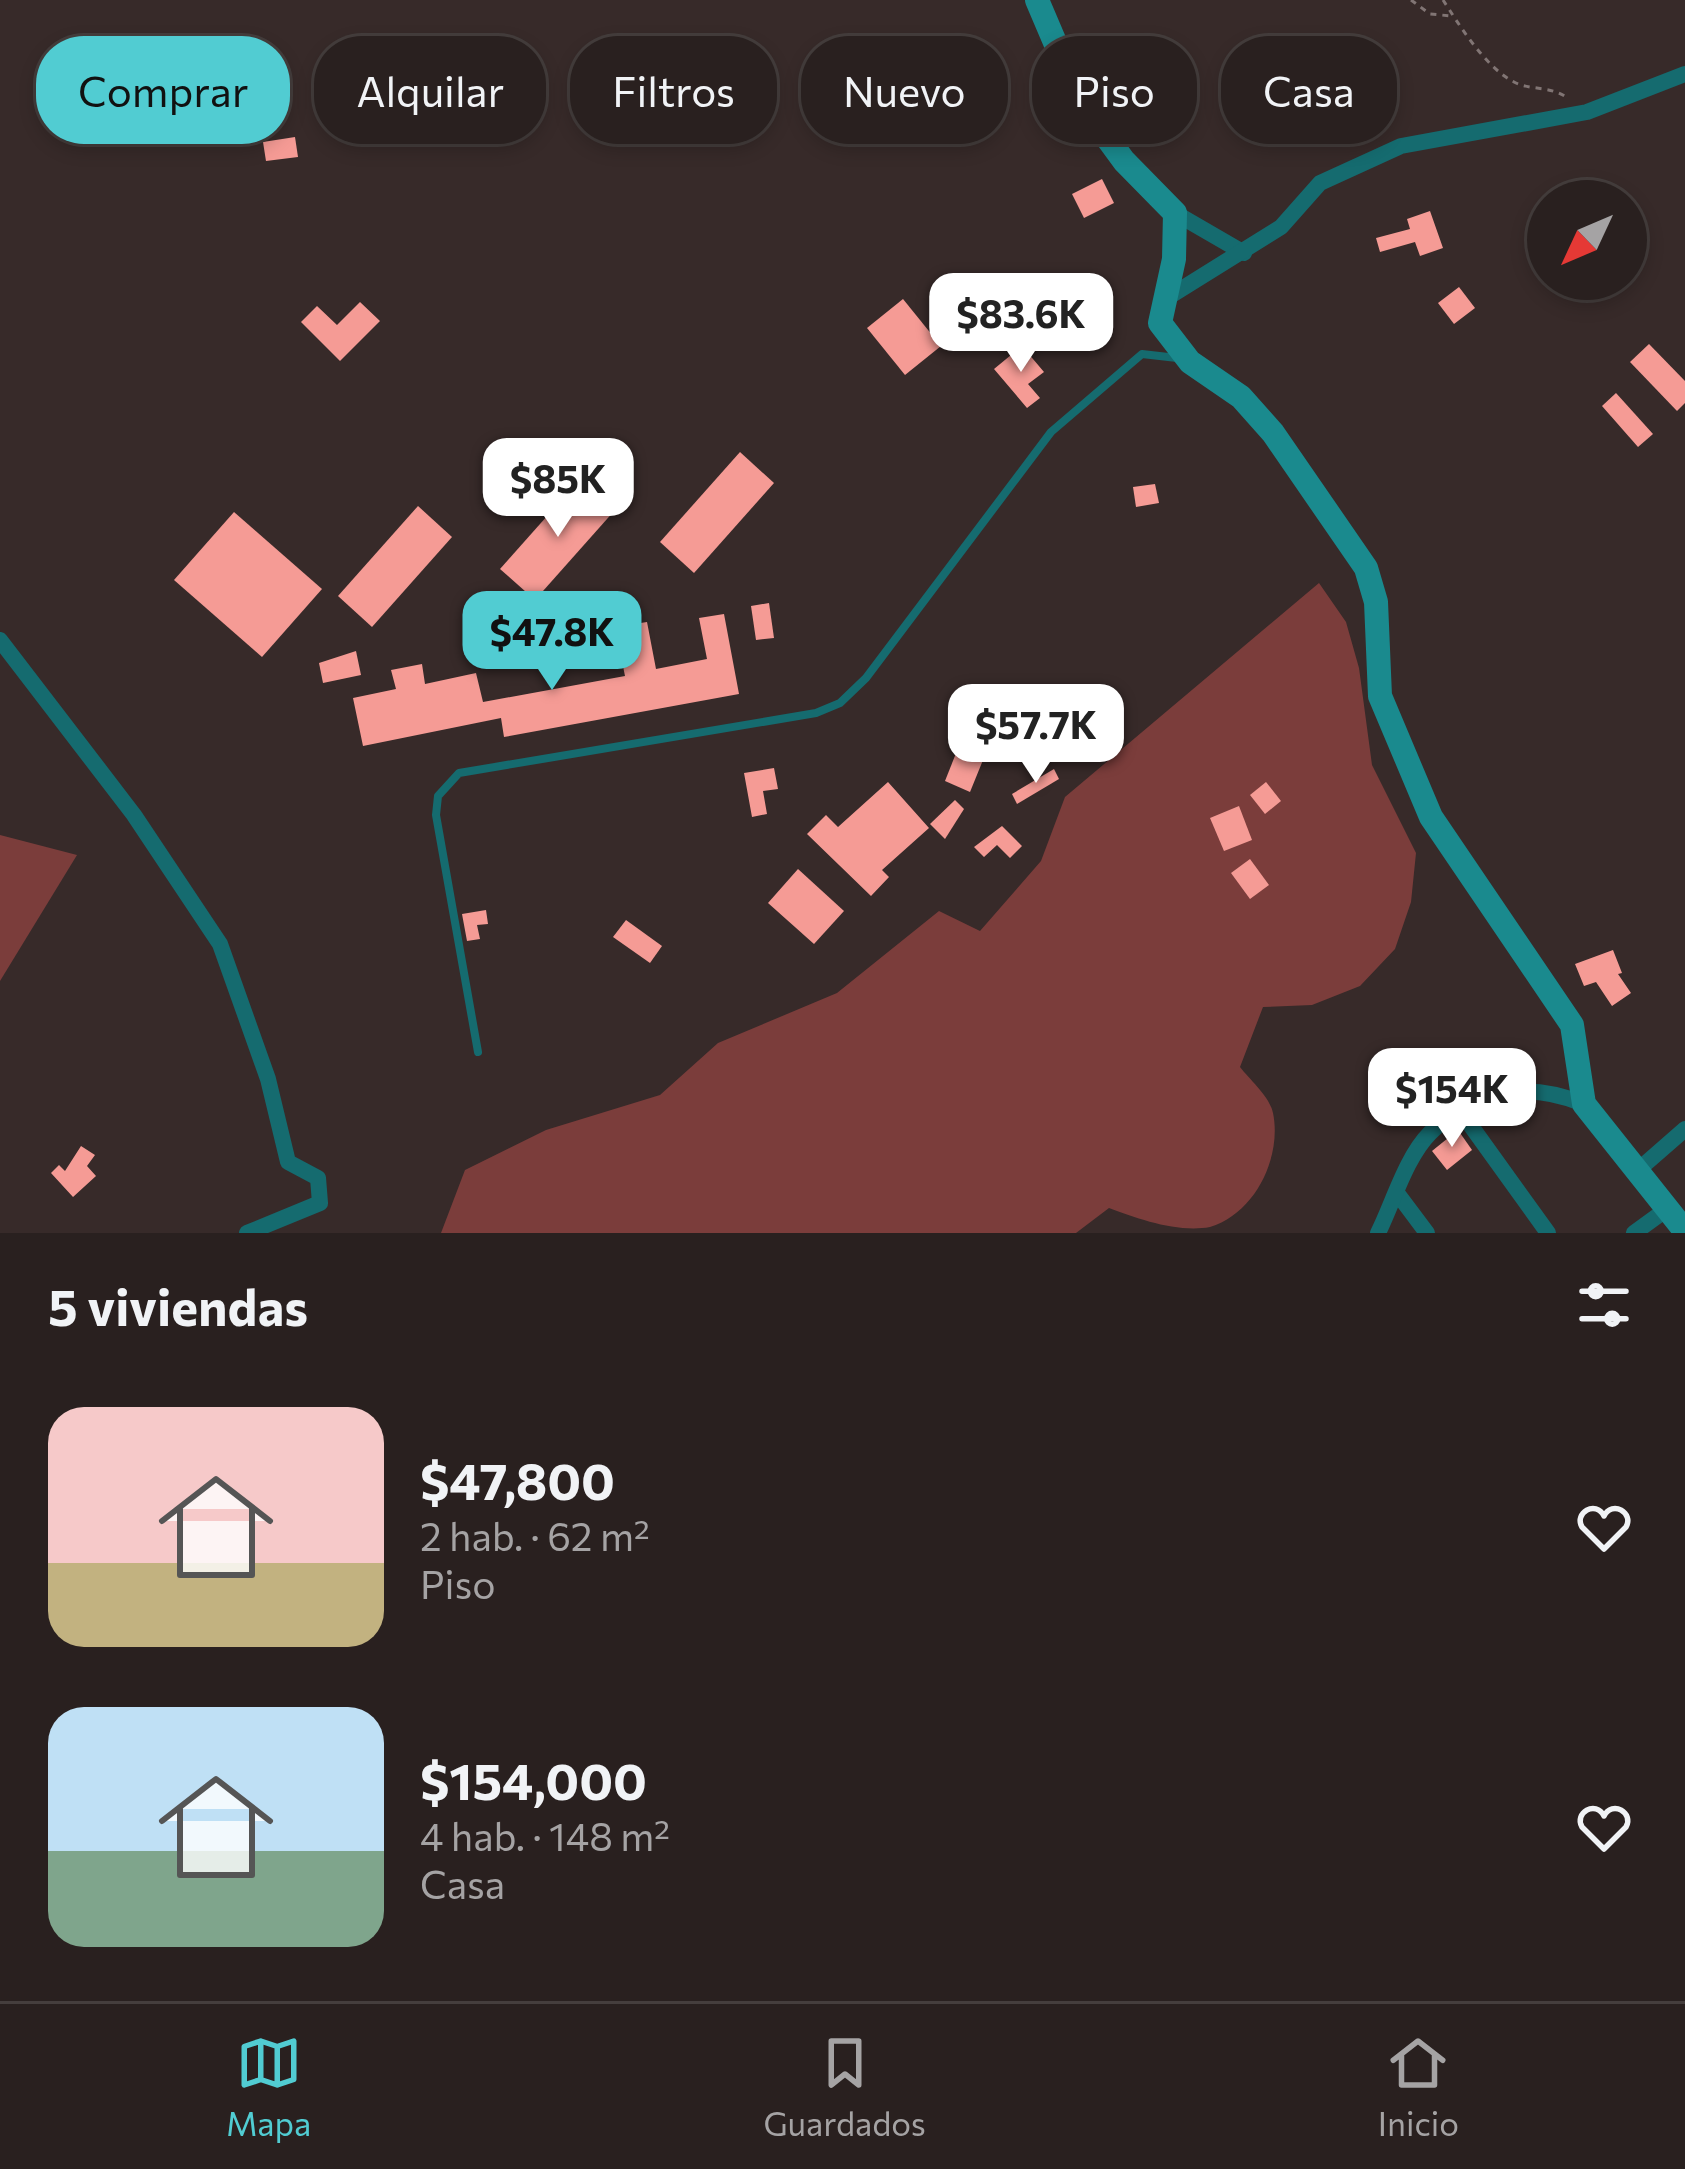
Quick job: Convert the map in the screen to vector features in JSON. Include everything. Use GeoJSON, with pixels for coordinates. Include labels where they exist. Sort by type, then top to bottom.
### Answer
{"type":"FeatureCollection","features":[{"type":"Feature","properties":{"kind":"street"},"geometry":{"type":"LineString","coordinates":[[1037,0],[1080,101],[1124,161],[1175,213],[1244,253]]}},
{"type":"Feature","properties":{"kind":"street"},"geometry":{"type":"LineString","coordinates":[[1166,298],[1281,227],[1321,183],[1401,146],[1587,112],[1685,74]]}},
{"type":"Feature","properties":{"kind":"street"},"geometry":{"type":"LineString","coordinates":[[1175,213],[1160,323],[1190,362],[1241,398],[1273,433],[1366,568],[1376,602],[1380,696],[1430,817],[1572,1025],[1584,1104],[1685,1231]]}},
{"type":"Feature","properties":{"kind":"street"},"geometry":{"type":"LineString","coordinates":[[0,640],[134,815],[220,944],[268,1079],[288,1162],[318,1178],[320,1203],[247,1233]]}},
{"type":"Feature","properties":{"kind":"street"},"geometry":{"type":"LineString","coordinates":[[1378,1233],[1429,1134],[1461,1112],[1509,1089],[1549,1090],[1584,1104]]}},
{"type":"Feature","properties":{"kind":"street"},"geometry":{"type":"LineString","coordinates":[[1461,1112],[1548,1233]]}},
{"type":"Feature","properties":{"kind":"street"},"geometry":{"type":"LineString","coordinates":[[1637,1171],[1685,1129]]}},
{"type":"Feature","properties":{"kind":"street"},"geometry":{"type":"LineString","coordinates":[[1397,1193],[1427,1233]]}},
{"type":"Feature","properties":{"kind":"street"},"geometry":{"type":"LineString","coordinates":[[1634,1233],[1667,1209]]}},
{"type":"Feature","properties":{"kind":"lane"},"geometry":{"type":"LineString","coordinates":[[478,1052],[436,815],[438,796],[459,773],[784,718],[840,703],[878,662],[1052,433],[1142,354],[1190,362]]}},
{"type":"Feature","properties":{"kind":"path"},"geometry":{"type":"LineString","coordinates":[[1411,0],[1430,14],[1454,16]]}},
{"type":"Feature","properties":{"kind":"path"},"geometry":{"type":"LineString","coordinates":[[1443,0],[1515,84],[1557,90],[1570,100],[1585,98],[1587,112]]}},
{"type":"Feature","properties":{"kind":"shaded area"},"geometry":{"type":"Polygon","coordinates":[[[1319,583],[1346,622],[1359,668],[1372,765],[1416,853],[1411,902],[1395,949],[1360,986],[1312,1005],[1263,1007],[1240,1067],[1271,1107],[1275,1130],[1262,1181],[1241,1209],[1210,1227],[1185,1228],[1109,1208],[1076,1233],[441,1233],[465,1170],[546,1130],[660,1095],[718,1043],[837,993],[939,911],[980,931],[1041,861],[1065,797],[1319,583]]]}},
{"type":"Feature","properties":{"kind":"shaded area"},"geometry":{"type":"Polygon","coordinates":[[[0,835],[77,855],[0,981],[0,835]]]}},
{"type":"Feature","properties":{"kind":"building"},"geometry":{"type":"Polygon","coordinates":[[[295,137],[298,157],[266,161],[263,144],[290,144],[290,138],[295,137]]]}},
{"type":"Feature","properties":{"kind":"building"},"geometry":{"type":"Polygon","coordinates":[[[1102,179],[1114,203],[1084,218],[1072,194],[1102,179]]]}},
{"type":"Feature","properties":{"kind":"building"},"geometry":{"type":"Polygon","coordinates":[[[1430,211],[1443,248],[1420,256],[1415,242],[1380,252],[1376,238],[1410,229],[1407,219],[1430,211]]]}},
{"type":"Feature","properties":{"kind":"building"},"geometry":{"type":"Polygon","coordinates":[[[1459,287],[1475,308],[1454,324],[1438,303],[1459,287]]]}},
{"type":"Feature","properties":{"kind":"building"},"geometry":{"type":"Polygon","coordinates":[[[903,299],[941,346],[905,375],[867,328],[903,299]]]}},
{"type":"Feature","properties":{"kind":"building"},"geometry":{"type":"Polygon","coordinates":[[[360,302],[380,321],[340,361],[301,322],[317,306],[337,325],[360,302]]]}},
{"type":"Feature","properties":{"kind":"building"},"geometry":{"type":"Polygon","coordinates":[[[1649,344],[1685,381],[1685,403],[1677,411],[1630,362],[1649,344]]]}},
{"type":"Feature","properties":{"kind":"building"},"geometry":{"type":"Polygon","coordinates":[[[1022,346],[1044,372],[1028,384],[1040,398],[1027,408],[994,369],[1022,346]]]}},
{"type":"Feature","properties":{"kind":"building"},"geometry":{"type":"Polygon","coordinates":[[[1616,393],[1653,434],[1638,447],[1602,406],[1616,393]]]}},
{"type":"Feature","properties":{"kind":"building"},"geometry":{"type":"Polygon","coordinates":[[[740,452],[774,483],[694,573],[660,542],[740,452]]]}},
{"type":"Feature","properties":{"kind":"building"},"geometry":{"type":"Polygon","coordinates":[[[580,479],[615,510],[535,600],[500,569],[580,479]]]}},
{"type":"Feature","properties":{"kind":"building"},"geometry":{"type":"Polygon","coordinates":[[[1155,484],[1159,503],[1136,507],[1133,487],[1155,484]]]}},
{"type":"Feature","properties":{"kind":"building"},"geometry":{"type":"Polygon","coordinates":[[[418,506],[452,537],[372,627],[338,596],[418,506]]]}},
{"type":"Feature","properties":{"kind":"building"},"geometry":{"type":"Polygon","coordinates":[[[234,512],[322,589],[262,657],[174,580],[234,512]]]}},
{"type":"Feature","properties":{"kind":"building"},"geometry":{"type":"Polygon","coordinates":[[[769,603],[774,638],[756,640],[751,606],[769,603]]]}},
{"type":"Feature","properties":{"kind":"building"},"geometry":{"type":"Polygon","coordinates":[[[724,614],[739,694],[504,737],[501,718],[363,746],[353,698],[396,689],[391,670],[422,664],[425,684],[476,673],[483,702],[625,676],[615,627],[647,622],[656,669],[707,659],[699,618],[724,614]]]}},
{"type":"Feature","properties":{"kind":"building"},"geometry":{"type":"Polygon","coordinates":[[[356,651],[361,675],[323,683],[319,663],[356,651]]]}},
{"type":"Feature","properties":{"kind":"building"},"geometry":{"type":"Polygon","coordinates":[[[970,718],[996,728],[970,792],[945,781],[970,718]]]}},
{"type":"Feature","properties":{"kind":"building"},"geometry":{"type":"Polygon","coordinates":[[[774,768],[778,789],[763,791],[767,814],[752,817],[744,773],[774,768]]]}},
{"type":"Feature","properties":{"kind":"building"},"geometry":{"type":"Polygon","coordinates":[[[1054,769],[1059,779],[1017,804],[1012,794],[1054,769]]]}},
{"type":"Feature","properties":{"kind":"building"},"geometry":{"type":"Polygon","coordinates":[[[888,782],[929,828],[882,870],[889,877],[871,896],[807,834],[826,815],[838,827],[888,782]]]}},
{"type":"Feature","properties":{"kind":"building"},"geometry":{"type":"Polygon","coordinates":[[[1266,782],[1281,801],[1265,814],[1250,795],[1266,782]]]}},
{"type":"Feature","properties":{"kind":"building"},"geometry":{"type":"Polygon","coordinates":[[[955,800],[964,809],[945,839],[930,824],[955,800]]]}},
{"type":"Feature","properties":{"kind":"building"},"geometry":{"type":"Polygon","coordinates":[[[1239,806],[1252,840],[1224,851],[1210,818],[1239,806]]]}},
{"type":"Feature","properties":{"kind":"building"},"geometry":{"type":"Polygon","coordinates":[[[1002,826],[1022,846],[1010,858],[997,845],[984,857],[974,847],[1002,826]]]}},
{"type":"Feature","properties":{"kind":"building"},"geometry":{"type":"Polygon","coordinates":[[[1250,859],[1269,885],[1250,899],[1231,873],[1250,859]]]}},
{"type":"Feature","properties":{"kind":"building"},"geometry":{"type":"Polygon","coordinates":[[[798,869],[844,911],[814,944],[768,903],[798,869]]]}},
{"type":"Feature","properties":{"kind":"building"},"geometry":{"type":"Polygon","coordinates":[[[486,910],[488,924],[477,925],[480,939],[467,941],[462,914],[486,910]]]}},
{"type":"Feature","properties":{"kind":"building"},"geometry":{"type":"Polygon","coordinates":[[[626,920],[662,946],[650,963],[613,937],[626,920]]]}},
{"type":"Feature","properties":{"kind":"building"},"geometry":{"type":"Polygon","coordinates":[[[1613,950],[1622,973],[1618,974],[1631,993],[1612,1006],[1596,982],[1584,986],[1575,964],[1613,950]]]}},
{"type":"Feature","properties":{"kind":"building"},"geometry":{"type":"Polygon","coordinates":[[[1458,1130],[1472,1150],[1447,1170],[1432,1151],[1458,1130]]]}},
{"type":"Feature","properties":{"kind":"building"},"geometry":{"type":"Polygon","coordinates":[[[81,1146],[95,1155],[87,1166],[96,1176],[73,1197],[51,1173],[59,1165],[65,1171],[81,1146]]]}}]}
